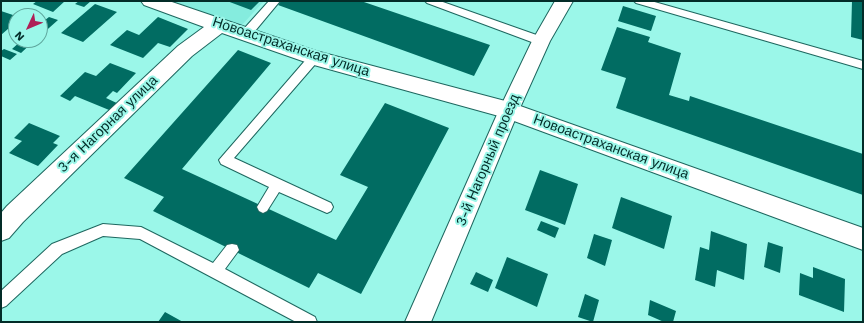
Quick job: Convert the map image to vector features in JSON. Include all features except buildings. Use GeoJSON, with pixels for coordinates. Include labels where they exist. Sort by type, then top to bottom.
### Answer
{"type":"FeatureCollection","features":[{"type":"Feature","properties":{"kind":"street","name":"Новоастраханская улица"},"geometry":{"type":"LineString","coordinates":[[150,1],[314,58],[509,110],[863,239]]}},
{"type":"Feature","properties":{"kind":"street","name":"3-й Нагорный проезд"},"geometry":{"type":"LineString","coordinates":[[418,322],[509,110],[541,41],[564,1]]}},
{"type":"Feature","properties":{"kind":"street","name":"3-я Нагорная улица"},"geometry":{"type":"LineString","coordinates":[[6,219],[185,51],[206,34],[221,25]]}},
{"type":"Feature","properties":{"kind":"lane"},"geometry":{"type":"LineString","coordinates":[[246,34],[274,1]]}},
{"type":"Feature","properties":{"kind":"lane"},"geometry":{"type":"LineString","coordinates":[[430,1],[541,41]]}},
{"type":"Feature","properties":{"kind":"lane"},"geometry":{"type":"LineString","coordinates":[[639,1],[863,65]]}},
{"type":"Feature","properties":{"kind":"lane"},"geometry":{"type":"LineString","coordinates":[[314,58],[225,160],[277,185],[327,206]]}},
{"type":"Feature","properties":{"kind":"lane"},"geometry":{"type":"LineString","coordinates":[[263,207],[277,185]]}},
{"type":"Feature","properties":{"kind":"lane"},"geometry":{"type":"LineString","coordinates":[[1,301],[57,250],[103,230],[141,233],[310,322]]}},
{"type":"Feature","properties":{"kind":"lane"},"geometry":{"type":"LineString","coordinates":[[215,271],[232,250]]}},
{"type":"Feature","properties":{"kind":"shaded area"},"geometry":{"type":"Polygon","coordinates":[[[168,1],[264,1],[241,26],[168,1]]]}}]}
